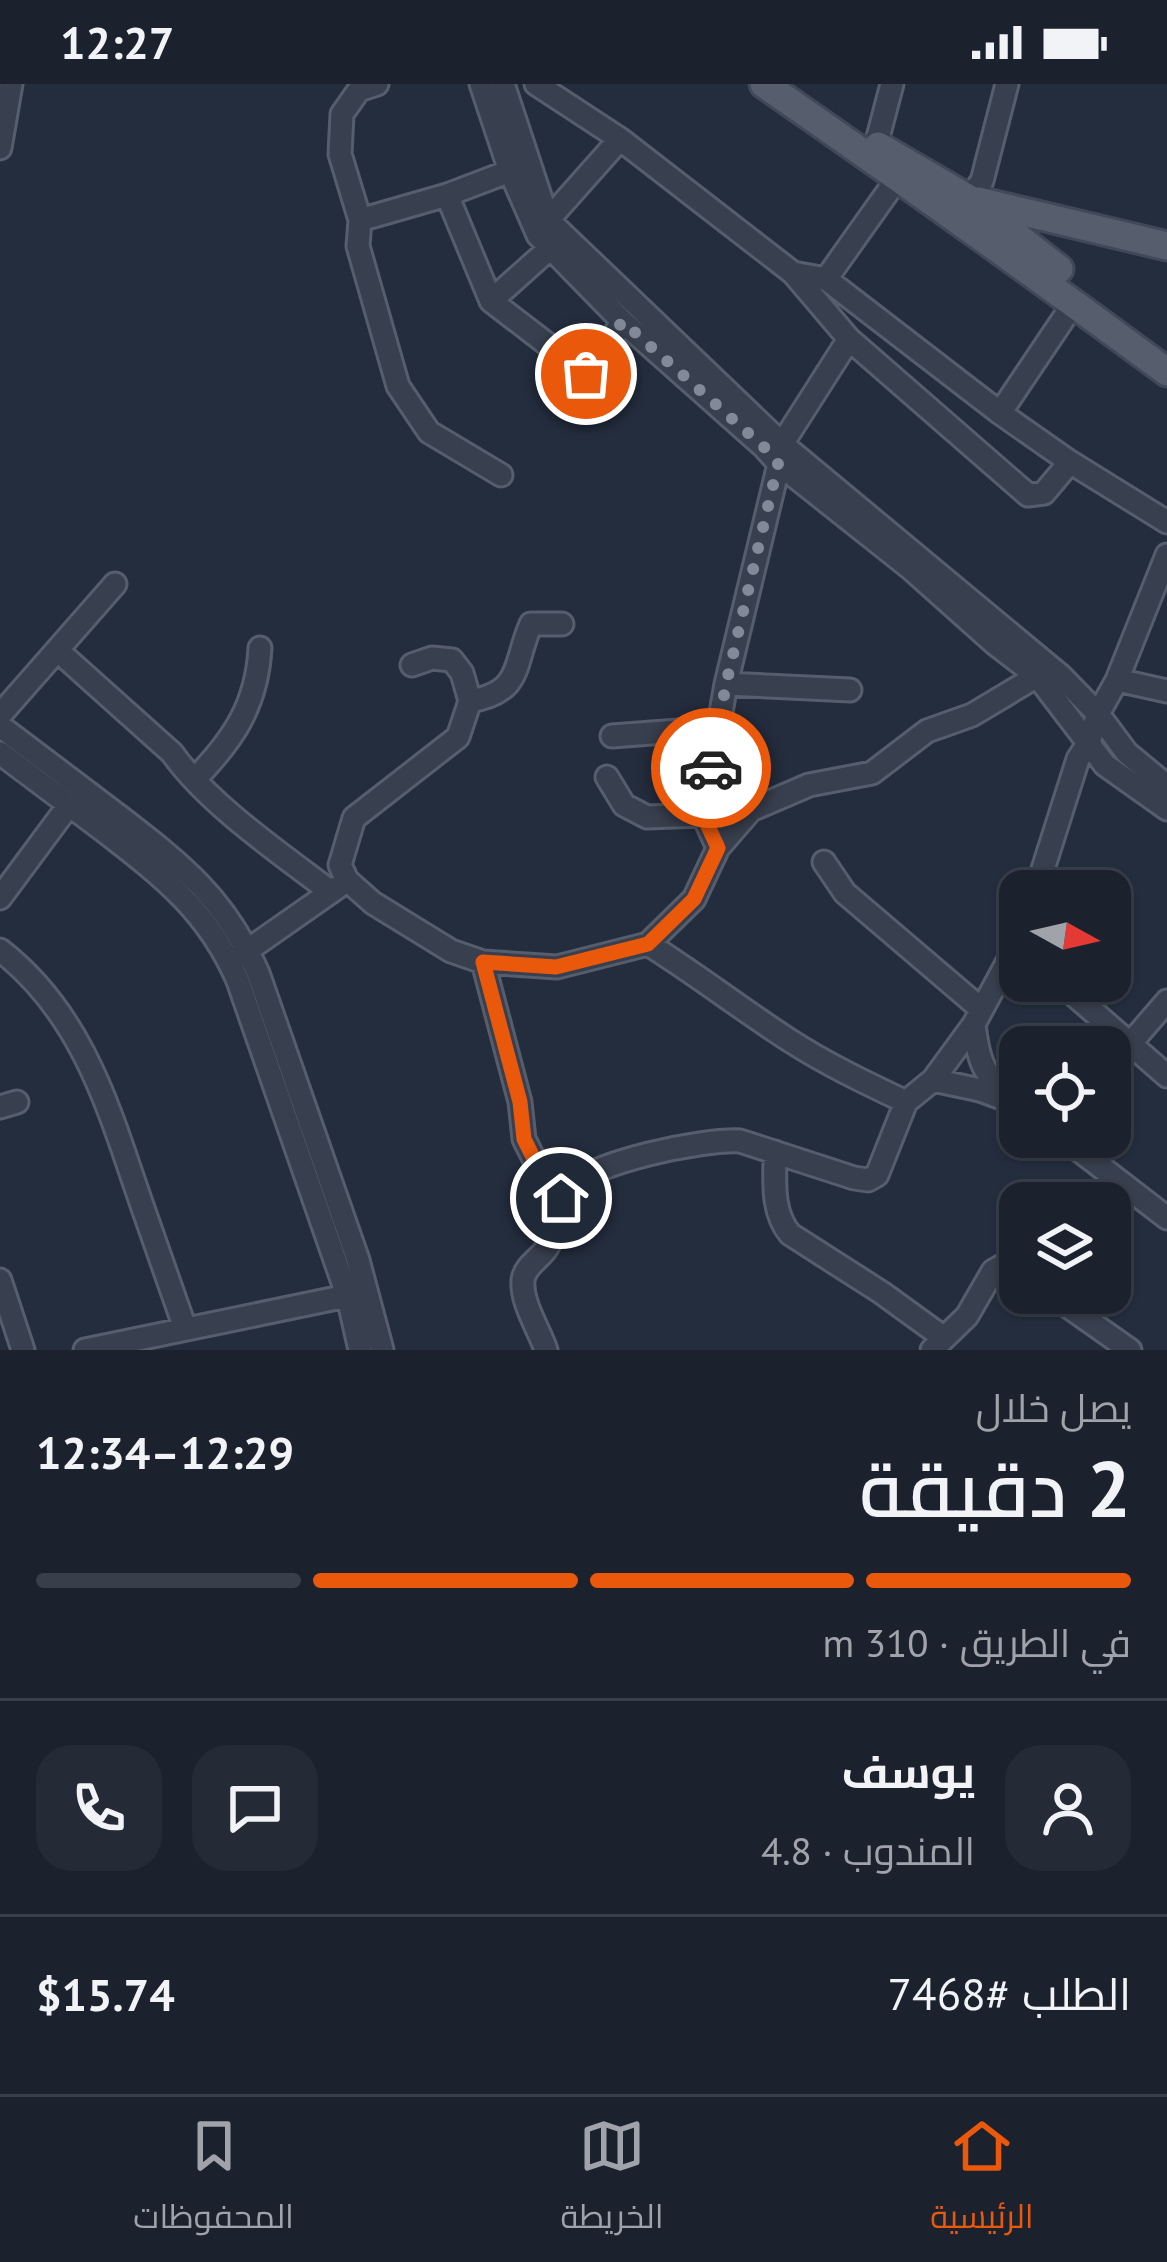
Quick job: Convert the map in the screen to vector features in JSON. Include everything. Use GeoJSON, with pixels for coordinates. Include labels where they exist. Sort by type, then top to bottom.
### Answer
{"type":"FeatureCollection","features":[{"type":"Feature","properties":{"kind":"main road"},"geometry":{"type":"LineString","coordinates":[[764,84],[1004,250],[1167,372]]}},
{"type":"Feature","properties":{"kind":"main road"},"geometry":{"type":"LineString","coordinates":[[794,84],[876,145],[969,199],[1167,353]]}},
{"type":"Feature","properties":{"kind":"main road"},"geometry":{"type":"LineString","coordinates":[[969,199],[1166,239]]}},
{"type":"Feature","properties":{"kind":"street"},"geometry":{"type":"LineString","coordinates":[[0,148],[11,84]]}},
{"type":"Feature","properties":{"kind":"street"},"geometry":{"type":"LineString","coordinates":[[377,84],[358,90],[343,114],[340,154],[360,220],[358,246],[398,386],[429,432],[501,475]]}},
{"type":"Feature","properties":{"kind":"street"},"geometry":{"type":"LineString","coordinates":[[481,84],[533,227],[549,249],[765,448],[780,454],[1061,676],[1127,753],[1166,782]]}},
{"type":"Feature","properties":{"kind":"street"},"geometry":{"type":"LineString","coordinates":[[503,84],[548,220],[780,454],[1036,676],[1105,765],[1167,809]]}},
{"type":"Feature","properties":{"kind":"street"},"geometry":{"type":"LineString","coordinates":[[536,84],[620,139],[794,273],[849,339],[1028,495],[1044,494],[1070,462]]}},
{"type":"Feature","properties":{"kind":"street"},"geometry":{"type":"LineString","coordinates":[[876,145],[892,84]]}},
{"type":"Feature","properties":{"kind":"street"},"geometry":{"type":"LineString","coordinates":[[969,199],[982,181],[1007,84]]}},
{"type":"Feature","properties":{"kind":"street"},"geometry":{"type":"LineString","coordinates":[[548,220],[620,139]]}},
{"type":"Feature","properties":{"kind":"street"},"geometry":{"type":"LineString","coordinates":[[360,220],[510,171]]}},
{"type":"Feature","properties":{"kind":"street"},"geometry":{"type":"LineString","coordinates":[[826,279],[897,179]]}},
{"type":"Feature","properties":{"kind":"street"},"geometry":{"type":"LineString","coordinates":[[447,195],[491,301],[586,374],[592,376],[622,321]]}},
{"type":"Feature","properties":{"kind":"street"},"geometry":{"type":"LineString","coordinates":[[491,301],[549,249]]}},
{"type":"Feature","properties":{"kind":"street"},"geometry":{"type":"LineString","coordinates":[[794,273],[826,279],[1000,413],[1167,522]]}},
{"type":"Feature","properties":{"kind":"street"},"geometry":{"type":"LineString","coordinates":[[1000,413],[1074,303]]}},
{"type":"Feature","properties":{"kind":"street"},"geometry":{"type":"LineString","coordinates":[[718,848],[703,815],[726,684],[780,454],[849,339]]}},
{"type":"Feature","properties":{"kind":"street"},"geometry":{"type":"LineString","coordinates":[[1043,870],[1078,759],[1166,561]]}},
{"type":"Feature","properties":{"kind":"street"},"geometry":{"type":"LineString","coordinates":[[0,715],[116,584]]}},
{"type":"Feature","properties":{"kind":"street"},"geometry":{"type":"LineString","coordinates":[[470,701],[496,697],[506,686],[517,669],[531,624],[562,624]]}},
{"type":"Feature","properties":{"kind":"street"},"geometry":{"type":"LineString","coordinates":[[195,779],[236,732],[259,677],[260,648]]}},
{"type":"Feature","properties":{"kind":"street"},"geometry":{"type":"LineString","coordinates":[[57,650],[249,830],[451,951],[483,962],[556,967],[648,944],[694,899],[718,848],[751,809],[809,785],[872,773],[927,731],[971,715],[1036,676]]}},
{"type":"Feature","properties":{"kind":"street"},"geometry":{"type":"LineString","coordinates":[[339,886],[354,818],[458,737],[470,701],[462,673],[452,660],[432,658],[412,664]]}},
{"type":"Feature","properties":{"kind":"street"},"geometry":{"type":"LineString","coordinates":[[1117,680],[1167,691]]}},
{"type":"Feature","properties":{"kind":"street"},"geometry":{"type":"LineString","coordinates":[[726,684],[850,690]]}},
{"type":"Feature","properties":{"kind":"street"},"geometry":{"type":"LineString","coordinates":[[0,726],[191,873],[223,910],[382,1350]]}},
{"type":"Feature","properties":{"kind":"street"},"geometry":{"type":"LineString","coordinates":[[612,736],[718,728]]}},
{"type":"Feature","properties":{"kind":"street"},"geometry":{"type":"LineString","coordinates":[[0,752],[176,889],[239,956]]}},
{"type":"Feature","properties":{"kind":"street"},"geometry":{"type":"LineString","coordinates":[[607,777],[624,805],[647,818],[703,815]]}},
{"type":"Feature","properties":{"kind":"street"},"geometry":{"type":"LineString","coordinates":[[69,805],[65,792],[71,781]]}},
{"type":"Feature","properties":{"kind":"street"},"geometry":{"type":"LineString","coordinates":[[0,898],[69,805],[82,804],[91,795]]}},
{"type":"Feature","properties":{"kind":"street"},"geometry":{"type":"LineString","coordinates":[[824,862],[845,893],[978,1016],[977,1052],[988,1076],[999,1086]]}},
{"type":"Feature","properties":{"kind":"street"},"geometry":{"type":"LineString","coordinates":[[239,956],[339,886]]}},
{"type":"Feature","properties":{"kind":"street"},"geometry":{"type":"LineString","coordinates":[[648,944],[790,1041],[906,1102]]}},
{"type":"Feature","properties":{"kind":"street"},"geometry":{"type":"LineString","coordinates":[[0,950],[47,995],[75,1034],[97,1077],[185,1328]]}},
{"type":"Feature","properties":{"kind":"street"},"geometry":{"type":"LineString","coordinates":[[483,962],[520,1102],[524,1139],[561,1198]]}},
{"type":"Feature","properties":{"kind":"street"},"geometry":{"type":"LineString","coordinates":[[546,1350],[523,1283],[526,1271],[548,1248],[567,1187],[606,1166],[700,1142],[740,1141],[868,1180],[877,1175],[906,1102],[933,1080],[999,979]]}},
{"type":"Feature","properties":{"kind":"street"},"geometry":{"type":"LineString","coordinates":[[1131,1043],[1167,1001]]}},
{"type":"Feature","properties":{"kind":"street"},"geometry":{"type":"LineString","coordinates":[[1082,1002],[1109,1026]]}},
{"type":"Feature","properties":{"kind":"street"},"geometry":{"type":"LineString","coordinates":[[1131,1045],[1167,1076]]}},
{"type":"Feature","properties":{"kind":"street"},"geometry":{"type":"LineString","coordinates":[[933,1080],[999,1097]]}},
{"type":"Feature","properties":{"kind":"street"},"geometry":{"type":"LineString","coordinates":[[776,1152],[776,1202],[781,1223],[790,1234],[882,1293],[938,1344],[968,1316],[999,1268]]}},
{"type":"Feature","properties":{"kind":"street"},"geometry":{"type":"LineString","coordinates":[[1089,1158],[1167,1218]]}},
{"type":"Feature","properties":{"kind":"street"},"geometry":{"type":"LineString","coordinates":[[0,1280],[23,1350]]}},
{"type":"Feature","properties":{"kind":"street"},"geometry":{"type":"LineString","coordinates":[[85,1350],[358,1294]]}},
{"type":"Feature","properties":{"kind":"street"},"geometry":{"type":"LineString","coordinates":[[358,1294],[360,1350]]}},
{"type":"Feature","properties":{"kind":"street"},"geometry":{"type":"LineString","coordinates":[[1079,1314],[1130,1350]]}},
{"type":"Feature","properties":{"kind":"way so far"},"geometry":{"type":"LineString","coordinates":[[586,374],[592,376],[622,321],[778,464],[711,768]]}},
{"type":"Feature","properties":{"kind":"route"},"geometry":{"type":"LineString","coordinates":[[561,1198],[524,1139],[520,1102],[483,962],[556,967],[648,944],[694,899],[718,848],[703,815],[711,768]]}}]}
